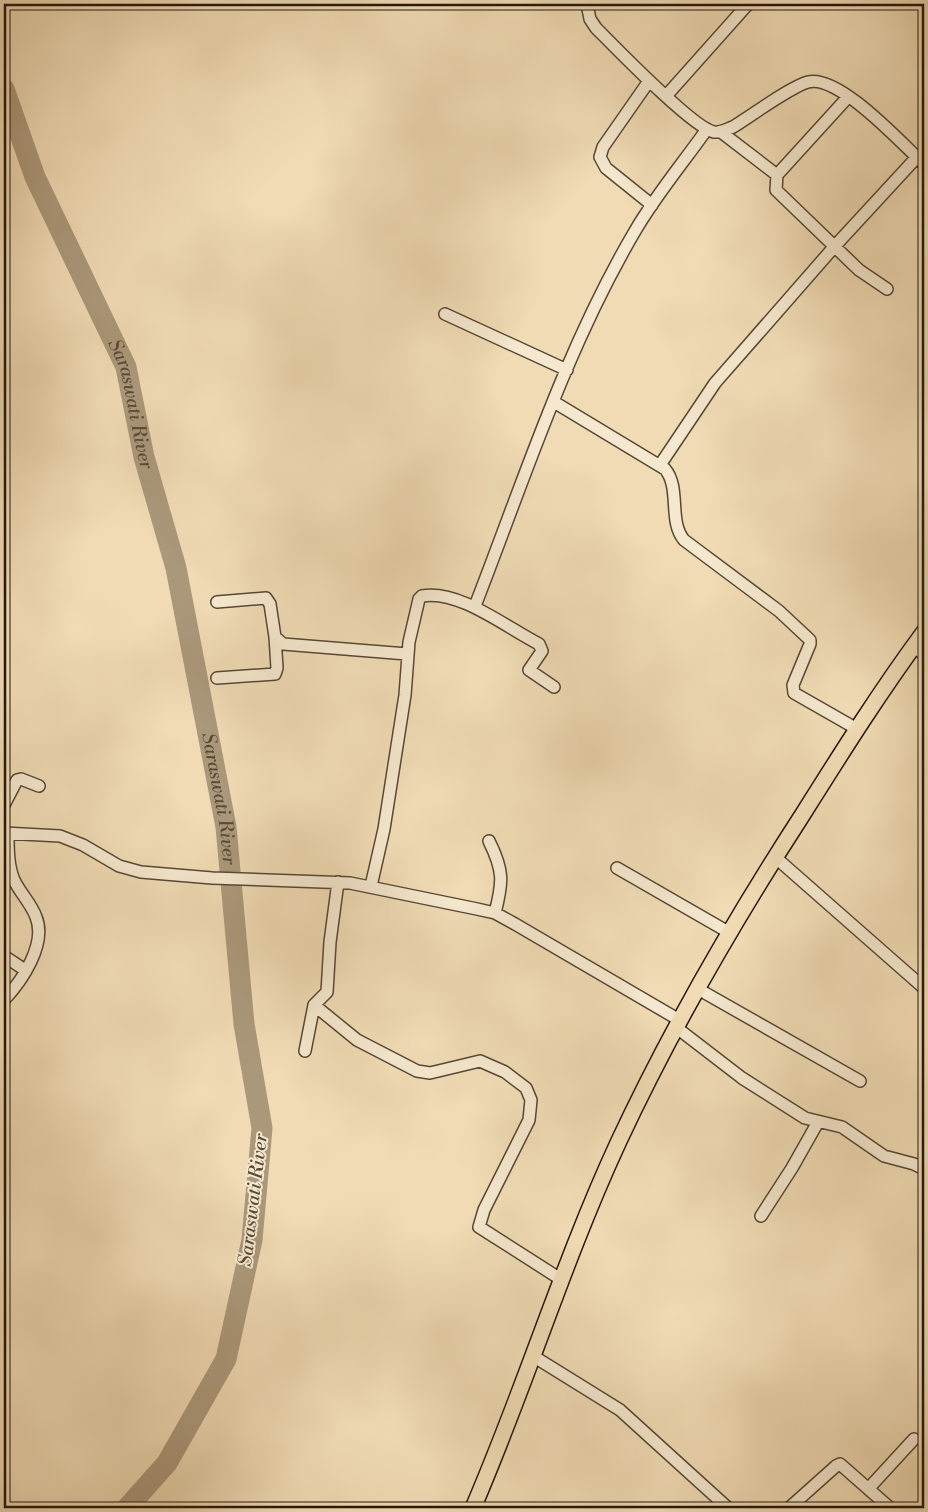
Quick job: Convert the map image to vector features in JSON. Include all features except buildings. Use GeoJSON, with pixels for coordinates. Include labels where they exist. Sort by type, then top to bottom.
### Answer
{"type":"FeatureCollection","features":[{"type":"Feature","properties":{"kind":"main road"},"geometry":{"type":"LineString","coordinates":[[473,1508],[562,1280],[619,1142],[679,1025],[730,933],[775,858],[857,729],[919,651],[924,632]]}},
{"type":"Feature","properties":{"kind":"street"},"geometry":{"type":"LineString","coordinates":[[587,4],[590,19],[596,28],[649,81],[707,129],[721,132],[777,175]]}},
{"type":"Feature","properties":{"kind":"street"},"geometry":{"type":"LineString","coordinates":[[666,96],[748,4]]}},
{"type":"Feature","properties":{"kind":"street"},"geometry":{"type":"LineString","coordinates":[[649,81],[603,147],[600,157],[606,168],[652,205]]}},
{"type":"Feature","properties":{"kind":"street"},"geometry":{"type":"LineString","coordinates":[[660,465],[715,383],[834,247],[920,160],[877,118],[828,84],[811,82],[721,132]]}},
{"type":"Feature","properties":{"kind":"street"},"geometry":{"type":"LineString","coordinates":[[848,97],[777,175],[776,190],[865,275],[887,290]]}},
{"type":"Feature","properties":{"kind":"street"},"geometry":{"type":"LineString","coordinates":[[475,606],[567,370],[610,276],[652,205],[707,129]]}},
{"type":"Feature","properties":{"kind":"street"},"geometry":{"type":"LineString","coordinates":[[445,314],[567,370]]}},
{"type":"Feature","properties":{"kind":"street"},"geometry":{"type":"LineString","coordinates":[[554,402],[660,465],[670,477],[679,532],[684,540],[779,611],[807,635],[810,644],[793,685],[794,693],[857,729]]}},
{"type":"Feature","properties":{"kind":"street"},"geometry":{"type":"LineString","coordinates":[[371,886],[384,830],[405,695],[410,633],[419,599],[422,596],[455,600],[475,606],[539,644],[542,651],[529,670],[554,688]]}},
{"type":"Feature","properties":{"kind":"street"},"geometry":{"type":"LineString","coordinates":[[217,602],[266,598],[270,604],[277,670],[275,674],[217,678]]}},
{"type":"Feature","properties":{"kind":"street"},"geometry":{"type":"LineString","coordinates":[[275,637],[283,644],[293,646],[407,654]]}},
{"type":"Feature","properties":{"kind":"street"},"geometry":{"type":"LineString","coordinates":[[4,806],[17,780],[21,779],[39,786]]}},
{"type":"Feature","properties":{"kind":"street"},"geometry":{"type":"LineString","coordinates":[[4,1000],[25,970],[34,952],[39,926],[32,908],[15,882],[6,860],[6,834],[60,836],[83,845],[128,870],[212,878],[338,882],[371,886],[495,914],[679,1025],[762,1091],[804,1118],[842,1127],[884,1156],[914,1164],[924,1169]]}},
{"type":"Feature","properties":{"kind":"street"},"geometry":{"type":"LineString","coordinates":[[489,841],[499,860],[502,874],[495,914]]}},
{"type":"Feature","properties":{"kind":"street"},"geometry":{"type":"LineString","coordinates":[[775,858],[924,988]]}},
{"type":"Feature","properties":{"kind":"street"},"geometry":{"type":"LineString","coordinates":[[617,868],[730,933]]}},
{"type":"Feature","properties":{"kind":"street"},"geometry":{"type":"LineString","coordinates":[[305,1051],[314,1005],[327,992],[330,942],[338,882]]}},
{"type":"Feature","properties":{"kind":"street"},"geometry":{"type":"LineString","coordinates":[[4,956],[25,970]]}},
{"type":"Feature","properties":{"kind":"street"},"geometry":{"type":"LineString","coordinates":[[698,990],[860,1081]]}},
{"type":"Feature","properties":{"kind":"street"},"geometry":{"type":"LineString","coordinates":[[314,1005],[357,1040],[417,1071],[430,1073],[480,1061],[505,1072],[526,1088],[531,1100],[529,1120],[484,1210],[479,1227],[562,1280]]}},
{"type":"Feature","properties":{"kind":"street"},"geometry":{"type":"LineString","coordinates":[[761,1216],[792,1168],[818,1122]]}},
{"type":"Feature","properties":{"kind":"street"},"geometry":{"type":"LineString","coordinates":[[533,1356],[620,1410],[728,1508]]}},
{"type":"Feature","properties":{"kind":"street"},"geometry":{"type":"LineString","coordinates":[[868,1488],[914,1439]]}},
{"type":"Feature","properties":{"kind":"street"},"geometry":{"type":"LineString","coordinates":[[789,1508],[840,1464],[890,1508]]}},
{"type":"Feature","properties":{"kind":"waterway","name":"Saraswati River"},"geometry":{"type":"LineString","coordinates":[[4,89],[35,177],[126,367],[144,457],[176,568],[226,827],[244,1024],[262,1128],[252,1240],[226,1359],[167,1463],[127,1508]]}}]}
